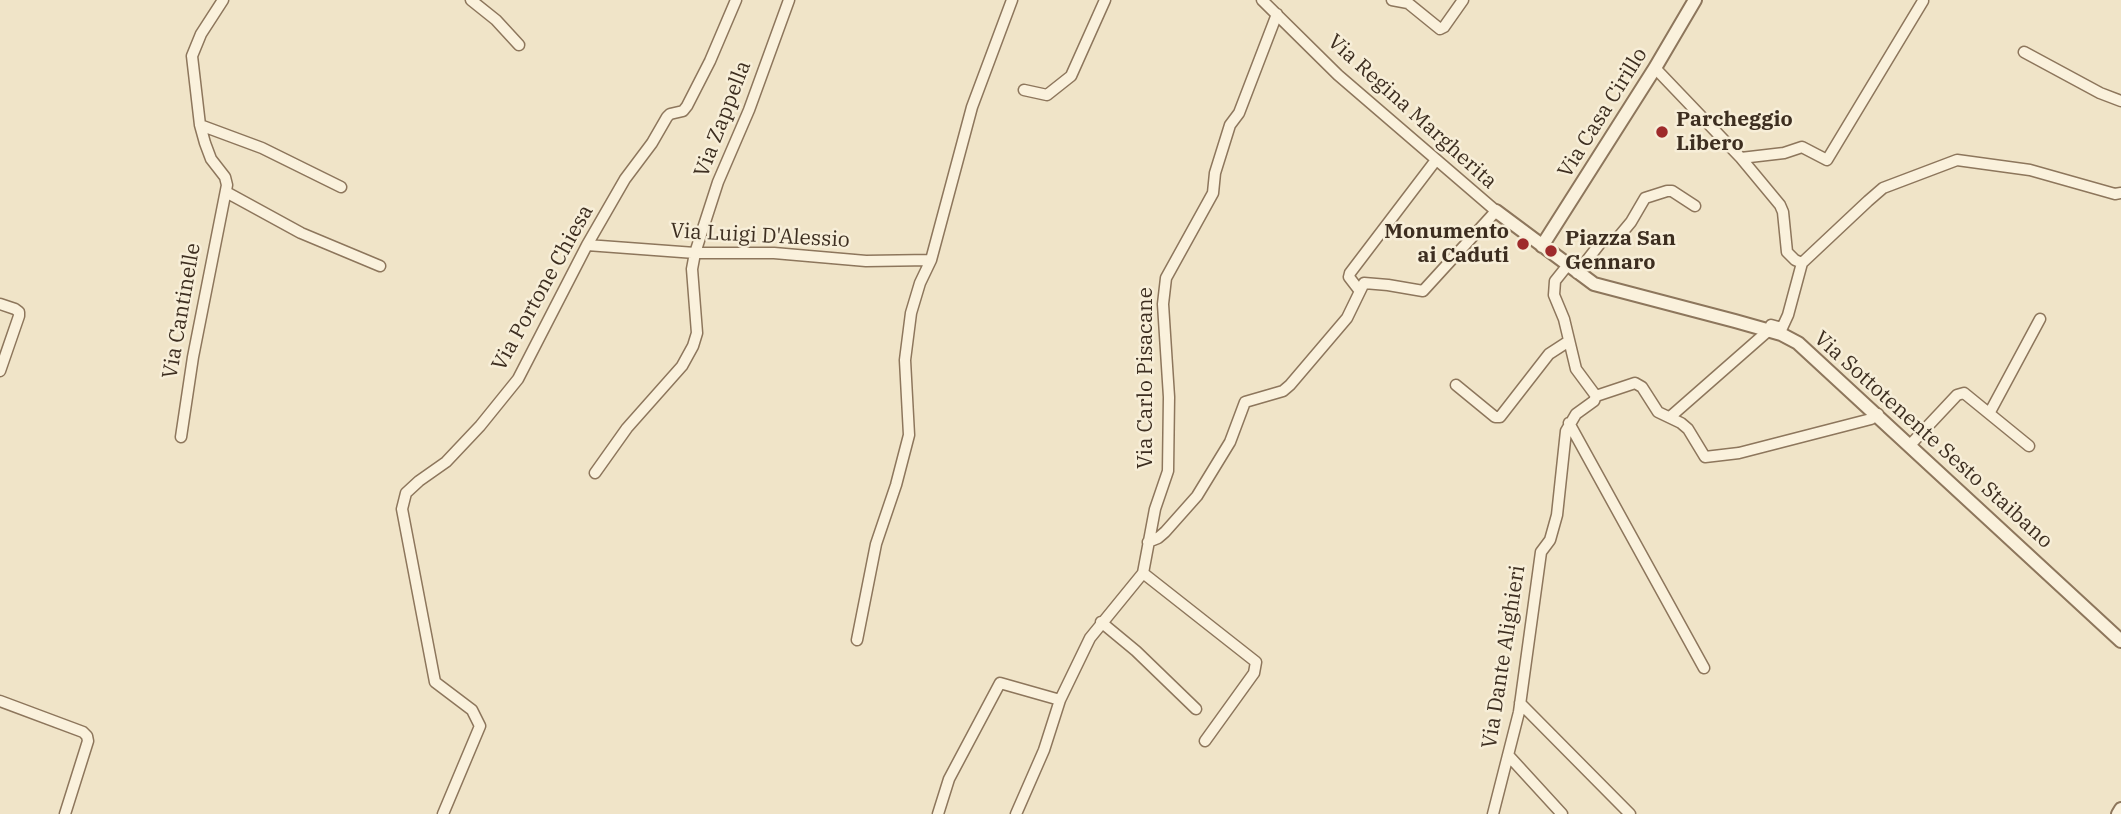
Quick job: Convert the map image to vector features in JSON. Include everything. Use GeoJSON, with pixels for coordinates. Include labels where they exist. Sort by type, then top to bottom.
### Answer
{"type":"FeatureCollection","features":[{"type":"Feature","properties":{"kind":"street"},"geometry":{"type":"LineString","coordinates":[[223,0],[201,34],[192,56],[200,125],[211,159],[225,177],[226,192],[301,233],[380,265]]}},
{"type":"Feature","properties":{"kind":"street"},"geometry":{"type":"LineString","coordinates":[[471,0],[496,20],[519,45]]}},
{"type":"Feature","properties":{"kind":"street","name":"Via Portone Chiesa"},"geometry":{"type":"LineString","coordinates":[[443,814],[480,726],[472,710],[435,682],[402,509],[406,493],[446,461],[480,426],[518,379],[587,245],[625,179],[652,143],[667,117],[683,111],[687,106],[736,0]]}},
{"type":"Feature","properties":{"kind":"street","name":"Via Zappella"},"geometry":{"type":"LineString","coordinates":[[595,473],[627,428],[682,366],[693,346],[696,333],[692,269],[695,253],[718,183],[749,110],[789,0]]}},
{"type":"Feature","properties":{"kind":"street"},"geometry":{"type":"LineString","coordinates":[[857,640],[876,544],[909,435],[905,360],[911,313],[920,283],[931,260],[972,107],[1012,0]]}},
{"type":"Feature","properties":{"kind":"street"},"geometry":{"type":"LineString","coordinates":[[1024,90],[1046,95],[1071,76],[1104,0]]}},
{"type":"Feature","properties":{"kind":"street","name":"Via Regina Margherita"},"geometry":{"type":"LineString","coordinates":[[1262,0],[1338,75],[1496,211],[1542,246]]}},
{"type":"Feature","properties":{"kind":"street"},"geometry":{"type":"LineString","coordinates":[[1392,0],[1408,3],[1440,29],[1463,0]]}},
{"type":"Feature","properties":{"kind":"street","name":"Via Casa Cirillo"},"geometry":{"type":"LineString","coordinates":[[1542,246],[1695,0]]}},
{"type":"Feature","properties":{"kind":"street"},"geometry":{"type":"LineString","coordinates":[[1741,158],[1784,153],[1802,147],[1827,160],[1923,1]]}},
{"type":"Feature","properties":{"kind":"street","name":"Via Carlo Pisacane"},"geometry":{"type":"LineString","coordinates":[[1016,814],[1044,750],[1060,700],[1090,638],[1143,573],[1155,509],[1168,471],[1169,397],[1163,304],[1166,278],[1213,193],[1215,173],[1230,125],[1239,113],[1277,14]]}},
{"type":"Feature","properties":{"kind":"street"},"geometry":{"type":"LineString","coordinates":[[2024,52],[2100,93],[2121,101]]}},
{"type":"Feature","properties":{"kind":"street"},"geometry":{"type":"LineString","coordinates":[[1655,68],[1741,158],[1780,205],[1787,252],[1790,257],[1802,263]]}},
{"type":"Feature","properties":{"kind":"street"},"geometry":{"type":"LineString","coordinates":[[200,125],[262,148],[341,187]]}},
{"type":"Feature","properties":{"kind":"street"},"geometry":{"type":"LineString","coordinates":[[1359,290],[1349,277],[1350,273],[1436,160]]}},
{"type":"Feature","properties":{"kind":"street"},"geometry":{"type":"LineString","coordinates":[[1708,315],[1715,311],[1782,328],[1788,316],[1802,263],[1883,188],[1956,160],[2030,170],[2115,194],[2121,193]]}},
{"type":"Feature","properties":{"kind":"street"},"geometry":{"type":"LineString","coordinates":[[1596,396],[1576,369],[1564,319],[1554,295],[1555,281],[1602,241],[1616,240],[1631,222],[1645,198],[1672,191],[1695,206]]}},
{"type":"Feature","properties":{"kind":"street","name":"Via Cantinelle"},"geometry":{"type":"LineString","coordinates":[[181,437],[193,357],[226,192]]}},
{"type":"Feature","properties":{"kind":"street"},"geometry":{"type":"LineString","coordinates":[[1148,542],[1165,532],[1198,496],[1230,442],[1245,402],[1283,391],[1290,385],[1347,318],[1359,290],[1367,282],[1423,292],[1496,211]]}},
{"type":"Feature","properties":{"kind":"street","name":"Via Luigi D'Alessio"},"geometry":{"type":"LineString","coordinates":[[587,245],[695,253],[774,253],[866,261],[931,260]]}},
{"type":"Feature","properties":{"kind":"street","name":"Via Sottotenente Sesto Staibano"},"geometry":{"type":"LineString","coordinates":[[1542,246],[1594,284],[1781,334],[1805,348],[2121,640]]}},
{"type":"Feature","properties":{"kind":"street"},"geometry":{"type":"LineString","coordinates":[[0,304],[19,312],[0,370]]}},
{"type":"Feature","properties":{"kind":"street"},"geometry":{"type":"LineString","coordinates":[[1990,412],[2040,319]]}},
{"type":"Feature","properties":{"kind":"street"},"geometry":{"type":"LineString","coordinates":[[1670,417],[1768,331]]}},
{"type":"Feature","properties":{"kind":"street"},"geometry":{"type":"LineString","coordinates":[[1456,384],[1495,417],[1500,417],[1549,354],[1569,341]]}},
{"type":"Feature","properties":{"kind":"street"},"geometry":{"type":"LineString","coordinates":[[1704,668],[1569,423],[1576,414],[1594,401],[1596,396],[1635,383],[1642,387],[1658,412],[1681,423],[1692,434],[1702,455],[1713,457],[1871,419],[1878,415]]}},
{"type":"Feature","properties":{"kind":"street"},"geometry":{"type":"LineString","coordinates":[[1911,444],[1957,395],[1964,393],[2029,446]]}},
{"type":"Feature","properties":{"kind":"street","name":"Via Dante Alighieri"},"geometry":{"type":"LineString","coordinates":[[1493,814],[1520,703],[1541,552],[1550,540],[1557,515],[1569,423]]}},
{"type":"Feature","properties":{"kind":"street"},"geometry":{"type":"LineString","coordinates":[[1143,573],[1256,663],[1254,673],[1205,741]]}},
{"type":"Feature","properties":{"kind":"street"},"geometry":{"type":"LineString","coordinates":[[1101,622],[1136,651],[1196,709]]}},
{"type":"Feature","properties":{"kind":"street"},"geometry":{"type":"LineString","coordinates":[[938,814],[949,779],[1000,682],[1060,700]]}},
{"type":"Feature","properties":{"kind":"street"},"geometry":{"type":"LineString","coordinates":[[0,701],[88,736],[65,814]]}},
{"type":"Feature","properties":{"kind":"street"},"geometry":{"type":"LineString","coordinates":[[1520,703],[1630,814]]}},
{"type":"Feature","properties":{"kind":"street"},"geometry":{"type":"LineString","coordinates":[[1508,755],[1562,814]]}},
{"type":"Feature","properties":{"kind":"street"},"geometry":{"type":"LineString","coordinates":[[2118,814],[2121,809]]}},
{"type":"Feature","properties":{"kind":"place","name":"Parcheggio Libero"},"geometry":{"type":"Point","coordinates":[1662,132]}},
{"type":"Feature","properties":{"kind":"place","name":"Monumento ai Caduti"},"geometry":{"type":"Point","coordinates":[1523,244]}},
{"type":"Feature","properties":{"kind":"place","name":"Piazza San Gennaro"},"geometry":{"type":"Point","coordinates":[1551,251]}}]}
